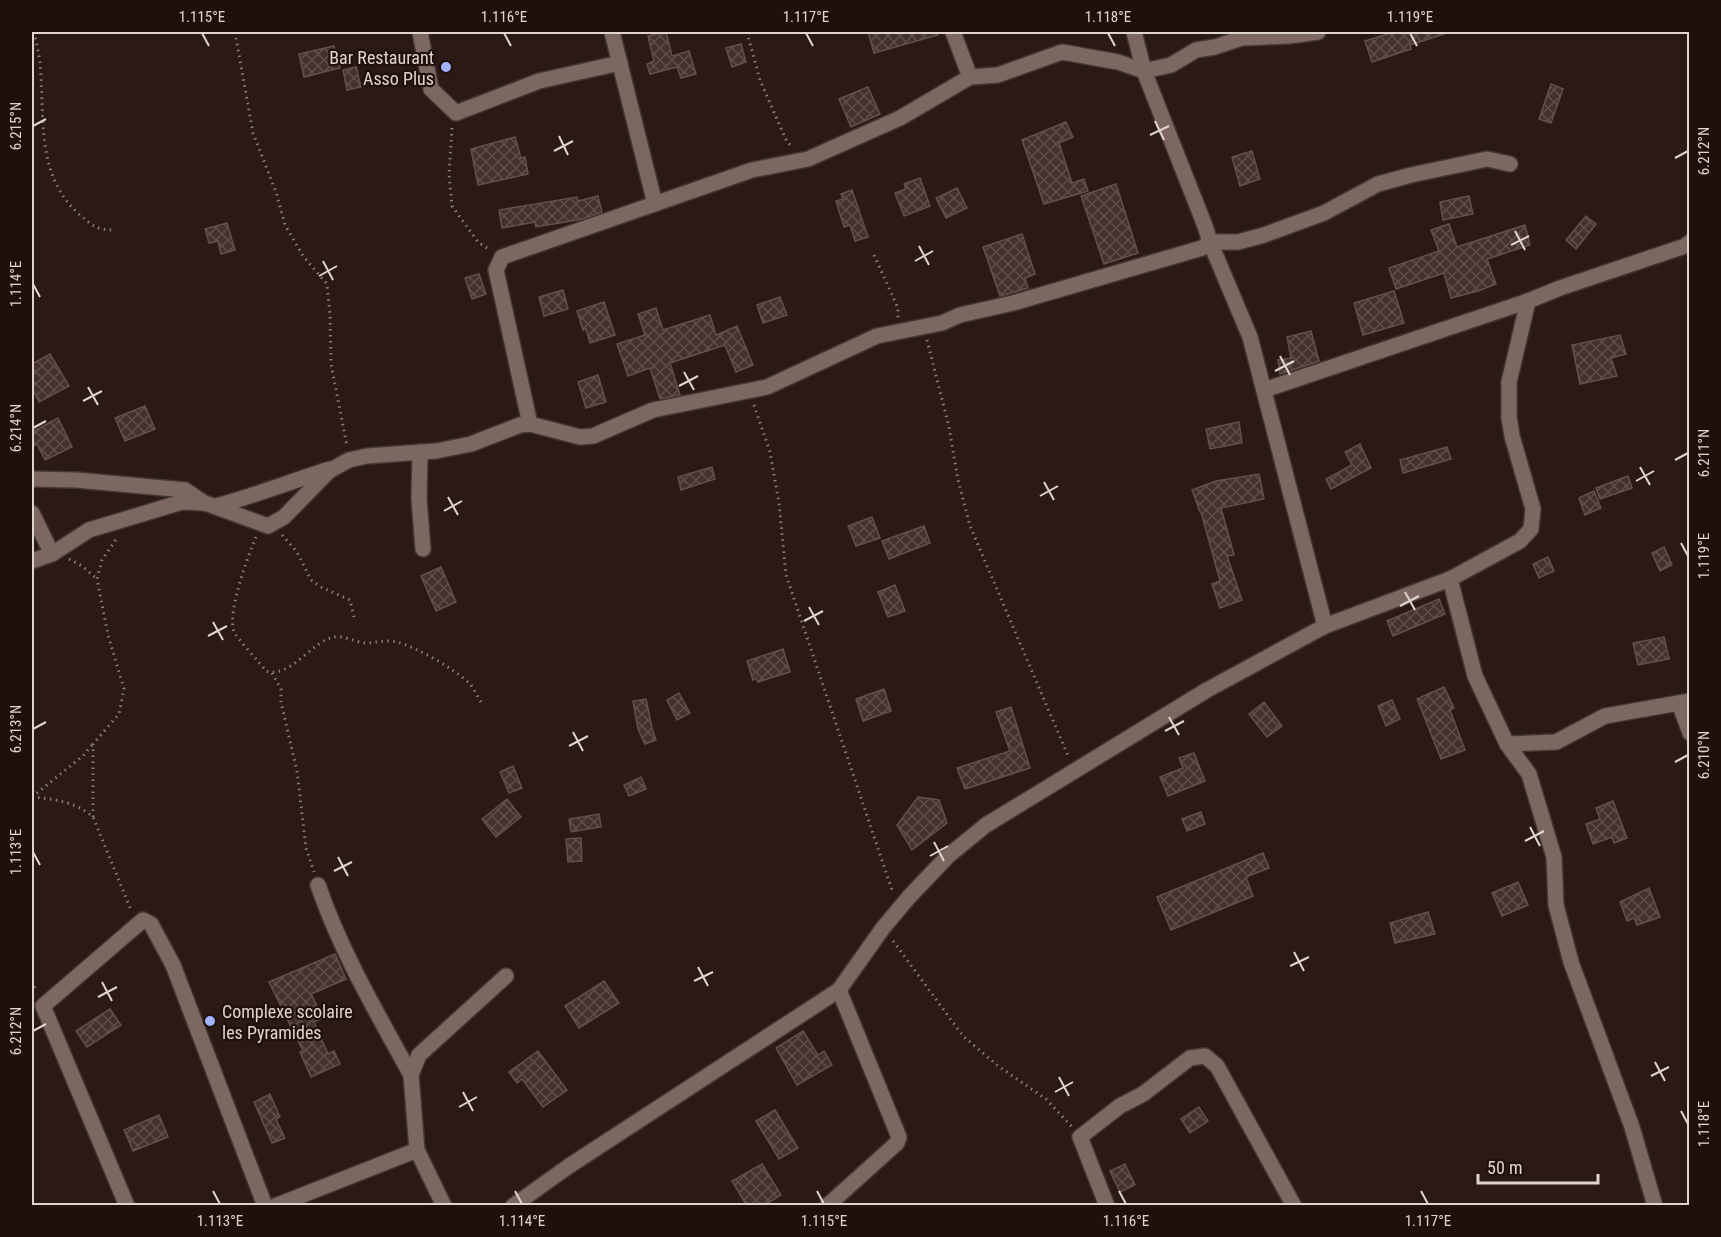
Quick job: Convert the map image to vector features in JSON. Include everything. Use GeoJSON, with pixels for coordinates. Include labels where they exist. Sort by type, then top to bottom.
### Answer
{"type":"FeatureCollection","features":[{"type":"Feature","properties":{"kind":"street"},"geometry":{"type":"LineString","coordinates":[[420,32],[431,89],[456,112],[539,81],[620,63]]}},
{"type":"Feature","properties":{"kind":"street"},"geometry":{"type":"LineString","coordinates":[[612,32],[655,204]]}},
{"type":"Feature","properties":{"kind":"street"},"geometry":{"type":"LineString","coordinates":[[953,32],[970,77]]}},
{"type":"Feature","properties":{"kind":"street"},"geometry":{"type":"LineString","coordinates":[[1134,32],[1144,71],[1210,242],[1250,337],[1325,627]]}},
{"type":"Feature","properties":{"kind":"street"},"geometry":{"type":"LineString","coordinates":[[530,424],[496,270],[502,257],[752,170],[808,159],[900,118],[970,77],[998,75],[1062,52],[1118,62],[1144,71],[1171,65],[1196,50],[1215,47],[1242,38],[1318,32]]}},
{"type":"Feature","properties":{"kind":"street"},"geometry":{"type":"LineString","coordinates":[[32,561],[52,554],[89,530],[122,519],[182,502],[211,505],[254,496],[282,484],[367,456],[420,452],[471,444],[520,425],[530,424],[580,437],[593,436],[653,410],[767,387],[877,336],[923,327],[1192,253],[1210,242],[1238,242],[1264,235],[1324,213],[1351,197],[1389,181],[1487,159],[1510,164]]}},
{"type":"Feature","properties":{"kind":"street"},"geometry":{"type":"LineString","coordinates":[[1264,390],[1528,301],[1689,243]]}},
{"type":"Feature","properties":{"kind":"street"},"geometry":{"type":"LineString","coordinates":[[513,1206],[569,1166],[839,990],[899,909],[948,856],[986,825],[1207,690],[1325,627],[1450,579],[1520,541],[1531,529],[1533,509],[1509,417],[1509,382],[1528,301]]}},
{"type":"Feature","properties":{"kind":"street"},"geometry":{"type":"LineString","coordinates":[[420,452],[418,499],[423,549]]}},
{"type":"Feature","properties":{"kind":"street"},"geometry":{"type":"LineString","coordinates":[[32,479],[76,480],[185,490],[211,505],[268,526],[284,517],[330,471],[345,462]]}},
{"type":"Feature","properties":{"kind":"street"},"geometry":{"type":"LineString","coordinates":[[32,513],[52,554]]}},
{"type":"Feature","properties":{"kind":"street"},"geometry":{"type":"LineString","coordinates":[[1450,579],[1475,676],[1508,744],[1529,774],[1554,857],[1556,904],[1571,962],[1632,1127],[1655,1206]]}},
{"type":"Feature","properties":{"kind":"street"},"geometry":{"type":"LineString","coordinates":[[1508,744],[1556,742],[1605,716],[1684,702],[1689,733]]}},
{"type":"Feature","properties":{"kind":"street"},"geometry":{"type":"LineString","coordinates":[[318,885],[328,916],[353,969],[411,1075],[417,1150],[444,1206]]}},
{"type":"Feature","properties":{"kind":"street"},"geometry":{"type":"LineString","coordinates":[[127,1206],[43,1006],[143,920],[151,924],[173,965],[265,1206]]}},
{"type":"Feature","properties":{"kind":"street"},"geometry":{"type":"LineString","coordinates":[[411,1075],[419,1055],[506,976]]}},
{"type":"Feature","properties":{"kind":"street"},"geometry":{"type":"LineString","coordinates":[[827,1206],[897,1143],[899,1137],[839,990]]}},
{"type":"Feature","properties":{"kind":"street"},"geometry":{"type":"LineString","coordinates":[[1107,1206],[1080,1137],[1120,1106],[1143,1094],[1180,1064],[1190,1058],[1205,1056],[1217,1066],[1294,1206]]}},
{"type":"Feature","properties":{"kind":"street"},"geometry":{"type":"LineString","coordinates":[[275,1206],[417,1150]]}},
{"type":"Feature","properties":{"kind":"path"},"geometry":{"type":"LineString","coordinates":[[34,32],[40,63],[41,109],[48,169],[68,205],[95,228],[112,230]]}},
{"type":"Feature","properties":{"kind":"path"},"geometry":{"type":"LineString","coordinates":[[235,32],[253,133],[276,192],[285,225],[303,256],[327,284],[331,364],[345,462]]}},
{"type":"Feature","properties":{"kind":"path"},"geometry":{"type":"LineString","coordinates":[[747,32],[760,80],[787,142],[808,159]]}},
{"type":"Feature","properties":{"kind":"path"},"geometry":{"type":"LineString","coordinates":[[456,112],[452,124],[450,154],[452,206],[478,242],[502,257]]}},
{"type":"Feature","properties":{"kind":"path"},"geometry":{"type":"LineString","coordinates":[[874,255],[898,308],[899,332]]}},
{"type":"Feature","properties":{"kind":"path"},"geometry":{"type":"LineString","coordinates":[[923,327],[949,427],[958,480],[970,526],[1075,771]]}},
{"type":"Feature","properties":{"kind":"path"},"geometry":{"type":"LineString","coordinates":[[748,391],[770,452],[779,503],[786,575],[899,909]]}},
{"type":"Feature","properties":{"kind":"path"},"geometry":{"type":"LineString","coordinates":[[32,797],[83,756],[119,714],[124,689],[108,635],[97,579],[102,560],[117,538],[122,519]]}},
{"type":"Feature","properties":{"kind":"path"},"geometry":{"type":"LineString","coordinates":[[354,617],[350,600],[311,580],[297,552],[278,531],[268,526],[255,537],[242,578],[233,621],[234,633],[266,671],[272,673],[287,668],[323,641],[335,636],[364,643],[398,642],[448,668],[470,684],[481,702]]}},
{"type":"Feature","properties":{"kind":"path"},"geometry":{"type":"LineString","coordinates":[[52,554],[67,558],[82,566],[97,579]]}},
{"type":"Feature","properties":{"kind":"path"},"geometry":{"type":"LineString","coordinates":[[272,673],[281,689],[281,702],[297,771],[306,848],[318,885]]}},
{"type":"Feature","properties":{"kind":"path"},"geometry":{"type":"LineString","coordinates":[[93,744],[93,817],[138,924]]}},
{"type":"Feature","properties":{"kind":"path"},"geometry":{"type":"LineString","coordinates":[[32,797],[56,800],[82,808],[93,817]]}},
{"type":"Feature","properties":{"kind":"path"},"geometry":{"type":"LineString","coordinates":[[883,928],[963,1036],[998,1066],[1046,1099],[1080,1137]]}},
{"type":"Feature","properties":{"kind":"building"},"geometry":{"type":"Polygon","coordinates":[[[666,32],[672,56],[689,51],[696,74],[681,78],[677,67],[650,74],[647,64],[654,61],[648,36],[666,32]]]}},
{"type":"Feature","properties":{"kind":"building"},"geometry":{"type":"Polygon","coordinates":[[[868,32],[938,32],[938,35],[874,53],[868,32]]]}},
{"type":"Feature","properties":{"kind":"building"},"geometry":{"type":"Polygon","coordinates":[[[1394,32],[1443,32],[1444,34],[1410,45],[1411,49],[1372,62],[1365,41],[1394,32]]]}},
{"type":"Feature","properties":{"kind":"building"},"geometry":{"type":"Polygon","coordinates":[[[741,44],[746,62],[732,67],[726,48],[741,44]]]}},
{"type":"Feature","properties":{"kind":"building"},"geometry":{"type":"Polygon","coordinates":[[[334,46],[340,68],[304,77],[299,54],[334,46]]]}},
{"type":"Feature","properties":{"kind":"building"},"geometry":{"type":"Polygon","coordinates":[[[356,67],[361,87],[347,90],[343,70],[356,67]]]}},
{"type":"Feature","properties":{"kind":"building"},"geometry":{"type":"Polygon","coordinates":[[[1551,84],[1563,89],[1551,123],[1539,119],[1551,84]]]}},
{"type":"Feature","properties":{"kind":"building"},"geometry":{"type":"Polygon","coordinates":[[[868,87],[880,114],[851,127],[839,99],[868,87]]]}},
{"type":"Feature","properties":{"kind":"building"},"geometry":{"type":"Polygon","coordinates":[[[1066,122],[1073,137],[1059,143],[1072,183],[1084,179],[1088,191],[1044,204],[1022,140],[1066,122]]]}},
{"type":"Feature","properties":{"kind":"building"},"geometry":{"type":"Polygon","coordinates":[[[515,137],[521,158],[525,157],[528,174],[478,185],[471,149],[515,137]]]}},
{"type":"Feature","properties":{"kind":"building"},"geometry":{"type":"Polygon","coordinates":[[[1252,151],[1260,179],[1240,186],[1232,157],[1252,151]]]}},
{"type":"Feature","properties":{"kind":"building"},"geometry":{"type":"Polygon","coordinates":[[[920,178],[930,206],[904,216],[895,193],[906,189],[904,184],[920,178]]]}},
{"type":"Feature","properties":{"kind":"building"},"geometry":{"type":"Polygon","coordinates":[[[1116,184],[1138,253],[1104,264],[1081,196],[1116,184]]]}},
{"type":"Feature","properties":{"kind":"building"},"geometry":{"type":"Polygon","coordinates":[[[957,188],[967,208],[946,218],[936,198],[957,188]]]}},
{"type":"Feature","properties":{"kind":"building"},"geometry":{"type":"Polygon","coordinates":[[[852,190],[868,237],[855,241],[850,225],[844,227],[836,201],[843,199],[841,194],[852,190]]]}},
{"type":"Feature","properties":{"kind":"building"},"geometry":{"type":"Polygon","coordinates":[[[598,196],[602,212],[583,219],[536,227],[535,222],[502,228],[499,210],[577,197],[578,201],[598,196]]]}},
{"type":"Feature","properties":{"kind":"building"},"geometry":{"type":"Polygon","coordinates":[[[1469,196],[1473,214],[1443,220],[1440,202],[1469,196]]]}},
{"type":"Feature","properties":{"kind":"building"},"geometry":{"type":"Polygon","coordinates":[[[1586,216],[1596,224],[1576,249],[1566,240],[1586,216]]]}},
{"type":"Feature","properties":{"kind":"building"},"geometry":{"type":"Polygon","coordinates":[[[227,223],[235,250],[221,254],[218,241],[209,243],[205,229],[227,223]]]}},
{"type":"Feature","properties":{"kind":"building"},"geometry":{"type":"Polygon","coordinates":[[[1449,224],[1457,247],[1525,225],[1530,245],[1487,259],[1496,284],[1478,291],[1451,298],[1444,273],[1396,289],[1389,268],[1439,251],[1431,230],[1449,224]]]}},
{"type":"Feature","properties":{"kind":"building"},"geometry":{"type":"Polygon","coordinates":[[[1022,234],[1035,274],[1025,278],[1028,288],[1000,296],[983,247],[1022,234]]]}},
{"type":"Feature","properties":{"kind":"building"},"geometry":{"type":"Polygon","coordinates":[[[479,274],[486,294],[472,299],[465,278],[479,274]]]}},
{"type":"Feature","properties":{"kind":"building"},"geometry":{"type":"Polygon","coordinates":[[[563,290],[568,309],[544,316],[539,297],[563,290]]]}},
{"type":"Feature","properties":{"kind":"building"},"geometry":{"type":"Polygon","coordinates":[[[1394,291],[1404,323],[1363,335],[1354,303],[1394,291]]]}},
{"type":"Feature","properties":{"kind":"building"},"geometry":{"type":"Polygon","coordinates":[[[780,297],[787,315],[763,323],[757,305],[780,297]]]}},
{"type":"Feature","properties":{"kind":"building"},"geometry":{"type":"Polygon","coordinates":[[[604,302],[615,335],[590,343],[577,311],[604,302]]]}},
{"type":"Feature","properties":{"kind":"building"},"geometry":{"type":"Polygon","coordinates":[[[656,308],[663,330],[710,315],[716,335],[737,326],[753,365],[736,372],[725,345],[670,363],[680,395],[660,399],[650,368],[628,376],[617,344],[645,335],[638,314],[656,308]]]}},
{"type":"Feature","properties":{"kind":"building"},"geometry":{"type":"Polygon","coordinates":[[[1311,331],[1319,361],[1280,374],[1278,360],[1291,358],[1287,337],[1311,331]]]}},
{"type":"Feature","properties":{"kind":"building"},"geometry":{"type":"Polygon","coordinates":[[[1620,335],[1626,354],[1611,358],[1617,376],[1580,384],[1572,345],[1620,335]]]}},
{"type":"Feature","properties":{"kind":"building"},"geometry":{"type":"Polygon","coordinates":[[[50,354],[69,386],[39,402],[32,387],[32,364],[50,354]]]}},
{"type":"Feature","properties":{"kind":"building"},"geometry":{"type":"Polygon","coordinates":[[[598,375],[606,402],[586,408],[578,382],[598,375]]]}},
{"type":"Feature","properties":{"kind":"building"},"geometry":{"type":"Polygon","coordinates":[[[145,406],[155,429],[125,441],[115,418],[145,406]]]}},
{"type":"Feature","properties":{"kind":"building"},"geometry":{"type":"Polygon","coordinates":[[[58,418],[72,447],[45,460],[37,444],[32,447],[32,432],[58,418]]]}},
{"type":"Feature","properties":{"kind":"building"},"geometry":{"type":"Polygon","coordinates":[[[1239,422],[1242,443],[1210,449],[1206,429],[1239,422]]]}},
{"type":"Feature","properties":{"kind":"building"},"geometry":{"type":"Polygon","coordinates":[[[1360,444],[1371,468],[1331,489],[1326,479],[1352,465],[1345,452],[1360,444]]]}},
{"type":"Feature","properties":{"kind":"building"},"geometry":{"type":"Polygon","coordinates":[[[1447,447],[1451,459],[1403,473],[1400,460],[1447,447]]]}},
{"type":"Feature","properties":{"kind":"building"},"geometry":{"type":"Polygon","coordinates":[[[712,467],[715,479],[681,490],[678,477],[712,467]]]}},
{"type":"Feature","properties":{"kind":"building"},"geometry":{"type":"Polygon","coordinates":[[[1259,474],[1264,499],[1221,508],[1234,555],[1227,556],[1242,600],[1220,608],[1212,584],[1220,581],[1201,512],[1192,490],[1216,481],[1259,474]]]}},
{"type":"Feature","properties":{"kind":"building"},"geometry":{"type":"Polygon","coordinates":[[[1628,476],[1632,488],[1600,499],[1596,488],[1628,476]]]}},
{"type":"Feature","properties":{"kind":"building"},"geometry":{"type":"Polygon","coordinates":[[[1594,491],[1601,508],[1585,515],[1579,498],[1594,491]]]}},
{"type":"Feature","properties":{"kind":"building"},"geometry":{"type":"Polygon","coordinates":[[[872,517],[880,538],[856,546],[848,526],[872,517]]]}},
{"type":"Feature","properties":{"kind":"building"},"geometry":{"type":"Polygon","coordinates":[[[924,526],[930,543],[889,559],[882,541],[924,526]]]}},
{"type":"Feature","properties":{"kind":"building"},"geometry":{"type":"Polygon","coordinates":[[[1664,547],[1672,565],[1660,571],[1652,553],[1664,547]]]}},
{"type":"Feature","properties":{"kind":"building"},"geometry":{"type":"Polygon","coordinates":[[[1548,557],[1554,571],[1539,578],[1533,564],[1548,557]]]}},
{"type":"Feature","properties":{"kind":"building"},"geometry":{"type":"Polygon","coordinates":[[[441,567],[456,602],[436,611],[421,576],[441,567]]]}},
{"type":"Feature","properties":{"kind":"building"},"geometry":{"type":"Polygon","coordinates":[[[895,585],[905,611],[888,617],[878,592],[895,585]]]}},
{"type":"Feature","properties":{"kind":"building"},"geometry":{"type":"Polygon","coordinates":[[[1439,599],[1445,614],[1393,636],[1387,621],[1439,599]]]}},
{"type":"Feature","properties":{"kind":"building"},"geometry":{"type":"Polygon","coordinates":[[[1664,637],[1669,659],[1638,665],[1633,643],[1664,637]]]}},
{"type":"Feature","properties":{"kind":"building"},"geometry":{"type":"Polygon","coordinates":[[[783,649],[790,672],[758,682],[756,678],[753,680],[747,661],[783,649]]]}},
{"type":"Feature","properties":{"kind":"building"},"geometry":{"type":"Polygon","coordinates":[[[1444,687],[1454,708],[1450,710],[1465,750],[1441,759],[1417,699],[1444,687]]]}},
{"type":"Feature","properties":{"kind":"building"},"geometry":{"type":"Polygon","coordinates":[[[884,689],[891,711],[863,721],[856,699],[884,689]]]}},
{"type":"Feature","properties":{"kind":"building"},"geometry":{"type":"Polygon","coordinates":[[[679,693],[690,713],[677,720],[667,700],[679,693]]]}},
{"type":"Feature","properties":{"kind":"building"},"geometry":{"type":"Polygon","coordinates":[[[646,699],[656,740],[645,744],[638,729],[633,701],[646,699]]]}},
{"type":"Feature","properties":{"kind":"building"},"geometry":{"type":"Polygon","coordinates":[[[1392,700],[1400,719],[1386,726],[1378,706],[1392,700]]]}},
{"type":"Feature","properties":{"kind":"building"},"geometry":{"type":"Polygon","coordinates":[[[1264,702],[1282,726],[1267,737],[1249,714],[1264,702]]]}},
{"type":"Feature","properties":{"kind":"building"},"geometry":{"type":"Polygon","coordinates":[[[1011,707],[1030,768],[965,789],[957,768],[1010,751],[996,712],[1011,707]]]}},
{"type":"Feature","properties":{"kind":"building"},"geometry":{"type":"Polygon","coordinates":[[[1194,753],[1205,781],[1168,796],[1160,777],[1183,768],[1179,758],[1194,753]]]}},
{"type":"Feature","properties":{"kind":"building"},"geometry":{"type":"Polygon","coordinates":[[[513,766],[522,788],[509,793],[500,772],[513,766]]]}},
{"type":"Feature","properties":{"kind":"building"},"geometry":{"type":"Polygon","coordinates":[[[641,777],[646,789],[629,796],[624,785],[641,777]]]}},
{"type":"Feature","properties":{"kind":"building"},"geometry":{"type":"Polygon","coordinates":[[[918,797],[939,800],[947,823],[912,850],[897,825],[918,797]]]}},
{"type":"Feature","properties":{"kind":"building"},"geometry":{"type":"Polygon","coordinates":[[[507,799],[521,817],[496,837],[482,819],[507,799]]]}},
{"type":"Feature","properties":{"kind":"building"},"geometry":{"type":"Polygon","coordinates":[[[1613,801],[1627,838],[1614,843],[1612,837],[1593,844],[1586,824],[1600,819],[1596,808],[1613,801]]]}},
{"type":"Feature","properties":{"kind":"building"},"geometry":{"type":"Polygon","coordinates":[[[1201,812],[1205,824],[1187,831],[1182,819],[1201,812]]]}},
{"type":"Feature","properties":{"kind":"building"},"geometry":{"type":"Polygon","coordinates":[[[599,814],[601,827],[571,832],[569,819],[599,814]]]}},
{"type":"Feature","properties":{"kind":"building"},"geometry":{"type":"Polygon","coordinates":[[[581,838],[582,861],[568,862],[566,839],[581,838]]]}},
{"type":"Feature","properties":{"kind":"building"},"geometry":{"type":"Polygon","coordinates":[[[1263,853],[1269,868],[1246,877],[1253,896],[1171,930],[1157,897],[1263,853]]]}},
{"type":"Feature","properties":{"kind":"building"},"geometry":{"type":"Polygon","coordinates":[[[1518,882],[1528,905],[1502,916],[1492,893],[1518,882]]]}},
{"type":"Feature","properties":{"kind":"building"},"geometry":{"type":"Polygon","coordinates":[[[1649,888],[1660,917],[1637,925],[1634,918],[1627,921],[1620,902],[1649,888]]]}},
{"type":"Feature","properties":{"kind":"building"},"geometry":{"type":"Polygon","coordinates":[[[1428,912],[1435,934],[1395,943],[1390,923],[1428,912]]]}},
{"type":"Feature","properties":{"kind":"building"},"geometry":{"type":"Polygon","coordinates":[[[335,954],[346,979],[311,994],[323,1018],[314,1022],[328,1054],[334,1051],[340,1064],[311,1077],[300,1052],[303,1051],[269,982],[335,954]]]}},
{"type":"Feature","properties":{"kind":"building"},"geometry":{"type":"Polygon","coordinates":[[[604,981],[619,1003],[579,1028],[565,1006],[604,981]]]}},
{"type":"Feature","properties":{"kind":"building"},"geometry":{"type":"Polygon","coordinates":[[[110,1009],[121,1025],[87,1047],[76,1031],[110,1009]]]}},
{"type":"Feature","properties":{"kind":"building"},"geometry":{"type":"Polygon","coordinates":[[[803,1031],[818,1055],[824,1051],[832,1065],[797,1085],[776,1048],[803,1031]]]}},
{"type":"Feature","properties":{"kind":"building"},"geometry":{"type":"Polygon","coordinates":[[[538,1051],[567,1090],[543,1107],[522,1079],[517,1083],[509,1072],[538,1051]]]}},
{"type":"Feature","properties":{"kind":"building"},"geometry":{"type":"Polygon","coordinates":[[[270,1094],[280,1117],[276,1119],[285,1138],[272,1143],[254,1102],[270,1094]]]}},
{"type":"Feature","properties":{"kind":"building"},"geometry":{"type":"Polygon","coordinates":[[[1199,1107],[1208,1121],[1190,1133],[1181,1119],[1199,1107]]]}},
{"type":"Feature","properties":{"kind":"building"},"geometry":{"type":"Polygon","coordinates":[[[775,1110],[798,1148],[779,1159],[756,1121],[775,1110]]]}},
{"type":"Feature","properties":{"kind":"building"},"geometry":{"type":"Polygon","coordinates":[[[159,1115],[168,1137],[133,1151],[124,1130],[159,1115]]]}},
{"type":"Feature","properties":{"kind":"building"},"geometry":{"type":"Polygon","coordinates":[[[762,1164],[781,1195],[763,1206],[747,1206],[732,1181],[762,1164]]]}},
{"type":"Feature","properties":{"kind":"building"},"geometry":{"type":"Polygon","coordinates":[[[1125,1164],[1135,1185],[1120,1192],[1110,1171],[1125,1164]]]}},
{"type":"Feature","properties":{"kind":"place","name":"Bar Restaurant Asso Plus"},"geometry":{"type":"Point","coordinates":[446,67]}},
{"type":"Feature","properties":{"kind":"place","name":"Complexe scolaire les Pyramides"},"geometry":{"type":"Point","coordinates":[210,1021]}}]}
